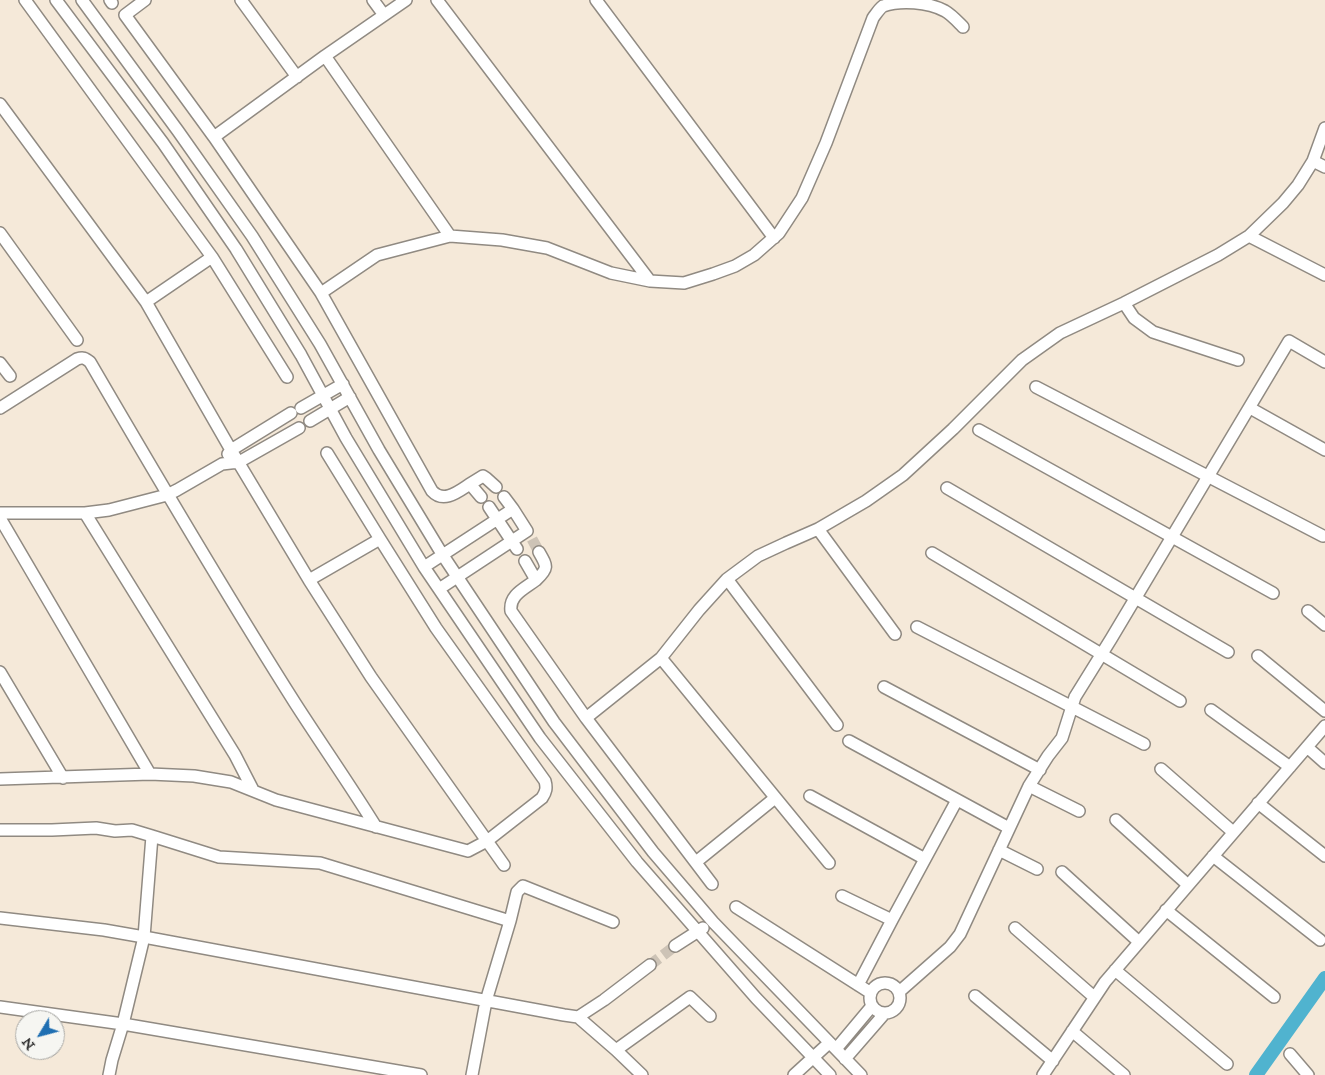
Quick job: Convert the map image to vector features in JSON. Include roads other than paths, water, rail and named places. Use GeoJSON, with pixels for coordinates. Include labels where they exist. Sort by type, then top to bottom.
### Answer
{"type":"FeatureCollection","features":[{"type":"Feature","properties":{"kind":"street"},"geometry":{"type":"LineString","coordinates":[[25,0],[212,257],[287,377]]}},
{"type":"Feature","properties":{"kind":"street"},"geometry":{"type":"LineString","coordinates":[[56,0],[163,143],[236,249],[301,355],[346,438],[424,567],[540,738],[637,862],[756,998],[827,1074],[838,1052],[872,1006]]}},
{"type":"Feature","properties":{"kind":"street"},"geometry":{"type":"LineString","coordinates":[[82,0],[252,236],[320,344],[379,450],[442,554],[554,722],[653,852],[713,922],[861,1075]]}},
{"type":"Feature","properties":{"kind":"street"},"geometry":{"type":"LineString","coordinates":[[146,0],[125,15],[214,137],[321,293],[432,491],[437,496],[450,496],[483,476],[496,487]]}},
{"type":"Feature","properties":{"kind":"street"},"geometry":{"type":"LineString","coordinates":[[241,0],[297,77]]}},
{"type":"Feature","properties":{"kind":"street"},"geometry":{"type":"LineString","coordinates":[[373,0],[384,15]]}},
{"type":"Feature","properties":{"kind":"street"},"geometry":{"type":"LineString","coordinates":[[214,137],[406,0]]}},
{"type":"Feature","properties":{"kind":"street"},"geometry":{"type":"LineString","coordinates":[[437,0],[650,281]]}},
{"type":"Feature","properties":{"kind":"street"},"geometry":{"type":"LineString","coordinates":[[596,0],[774,238]]}},
{"type":"Feature","properties":{"kind":"street"},"geometry":{"type":"LineString","coordinates":[[321,293],[377,255],[450,236],[502,240],[547,248],[611,273],[650,281],[684,283],[734,266],[754,255],[774,238],[802,198],[826,143],[873,18],[882,6],[911,0],[931,5],[947,12],[963,27]]}},
{"type":"Feature","properties":{"kind":"street"},"geometry":{"type":"LineString","coordinates":[[100,60],[116,47]]}},
{"type":"Feature","properties":{"kind":"street"},"geometry":{"type":"LineString","coordinates":[[325,56],[450,236]]}},
{"type":"Feature","properties":{"kind":"street"},"geometry":{"type":"LineString","coordinates":[[0,104],[146,302],[231,450],[309,580],[371,677],[504,865]]}},
{"type":"Feature","properties":{"kind":"street"},"geometry":{"type":"LineString","coordinates":[[586,718],[661,658],[699,610],[728,579],[758,556],[818,529],[866,501],[903,475],[953,429],[1022,360],[1060,333],[1124,303],[1249,236],[1283,203],[1298,185],[1313,161],[1325,128]]}},
{"type":"Feature","properties":{"kind":"street"},"geometry":{"type":"LineString","coordinates":[[1313,161],[1325,167]]}},
{"type":"Feature","properties":{"kind":"street"},"geometry":{"type":"LineString","coordinates":[[0,233],[77,340]]}},
{"type":"Feature","properties":{"kind":"street"},"geometry":{"type":"LineString","coordinates":[[236,249],[252,236]]}},
{"type":"Feature","properties":{"kind":"street"},"geometry":{"type":"LineString","coordinates":[[1249,236],[1325,275]]}},
{"type":"Feature","properties":{"kind":"street"},"geometry":{"type":"LineString","coordinates":[[146,302],[212,257]]}},
{"type":"Feature","properties":{"kind":"street"},"geometry":{"type":"LineString","coordinates":[[1124,303],[1134,318],[1153,332],[1238,360]]}},
{"type":"Feature","properties":{"kind":"street"},"geometry":{"type":"LineString","coordinates":[[899,992],[950,948],[960,934],[1029,786],[1062,738],[1075,697],[1289,341],[1325,362]]}},
{"type":"Feature","properties":{"kind":"street"},"geometry":{"type":"LineString","coordinates":[[0,408],[77,359],[82,357],[90,362],[167,495],[296,705],[346,778],[376,827]]}},
{"type":"Feature","properties":{"kind":"street"},"geometry":{"type":"LineString","coordinates":[[0,363],[10,376]]}},
{"type":"Feature","properties":{"kind":"street"},"geometry":{"type":"LineString","coordinates":[[222,464],[231,450],[343,384]]}},
{"type":"Feature","properties":{"kind":"street"},"geometry":{"type":"LineString","coordinates":[[1036,387],[1323,536]]}},
{"type":"Feature","properties":{"kind":"street"},"geometry":{"type":"LineString","coordinates":[[310,421],[350,397]]}},
{"type":"Feature","properties":{"kind":"street"},"geometry":{"type":"LineString","coordinates":[[1250,408],[1325,450]]}},
{"type":"Feature","properties":{"kind":"street"},"geometry":{"type":"LineString","coordinates":[[0,513],[85,513],[124,507],[167,495],[222,464],[239,462],[295,430],[292,413]]}},
{"type":"Feature","properties":{"kind":"street"},"geometry":{"type":"LineString","coordinates":[[979,430],[1273,593]]}},
{"type":"Feature","properties":{"kind":"street"},"geometry":{"type":"LineString","coordinates":[[0,779],[150,774],[194,776],[231,782],[276,800],[468,851],[487,841],[542,798],[546,793],[545,781],[436,628],[327,453]]}},
{"type":"Feature","properties":{"kind":"street"},"geometry":{"type":"LineString","coordinates":[[470,484],[482,497]]}},
{"type":"Feature","properties":{"kind":"street"},"geometry":{"type":"LineString","coordinates":[[947,488],[1228,652]]}},
{"type":"Feature","properties":{"kind":"street"},"geometry":{"type":"LineString","coordinates":[[440,589],[530,535],[504,497]]}},
{"type":"Feature","properties":{"kind":"street"},"geometry":{"type":"LineString","coordinates":[[489,507],[515,545]]}},
{"type":"Feature","properties":{"kind":"street"},"geometry":{"type":"LineString","coordinates":[[424,567],[513,509]]}},
{"type":"Feature","properties":{"kind":"street"},"geometry":{"type":"LineString","coordinates":[[85,513],[235,754],[253,790]]}},
{"type":"Feature","properties":{"kind":"street"},"geometry":{"type":"LineString","coordinates":[[0,518],[150,774]]}},
{"type":"Feature","properties":{"kind":"street"},"geometry":{"type":"LineString","coordinates":[[818,529],[894,634]]}},
{"type":"Feature","properties":{"kind":"street"},"geometry":{"type":"LineString","coordinates":[[309,580],[380,539]]}},
{"type":"Feature","properties":{"kind":"street"},"geometry":{"type":"LineString","coordinates":[[539,552],[546,564],[546,569],[536,580],[515,596],[510,604],[511,611],[586,718],[712,884]]}},
{"type":"Feature","properties":{"kind":"street"},"geometry":{"type":"LineString","coordinates":[[932,553],[1180,701]]}},
{"type":"Feature","properties":{"kind":"street"},"geometry":{"type":"LineString","coordinates":[[525,561],[536,580]]}},
{"type":"Feature","properties":{"kind":"street"},"geometry":{"type":"LineString","coordinates":[[728,579],[837,725]]}},
{"type":"Feature","properties":{"kind":"street"},"geometry":{"type":"LineString","coordinates":[[1308,611],[1325,625]]}},
{"type":"Feature","properties":{"kind":"street"},"geometry":{"type":"LineString","coordinates":[[918,627],[1144,744]]}},
{"type":"Feature","properties":{"kind":"street"},"geometry":{"type":"LineString","coordinates":[[1258,656],[1325,711]]}},
{"type":"Feature","properties":{"kind":"street"},"geometry":{"type":"LineString","coordinates":[[661,658],[829,863]]}},
{"type":"Feature","properties":{"kind":"street"},"geometry":{"type":"LineString","coordinates":[[0,672],[64,778]]}},
{"type":"Feature","properties":{"kind":"street"},"geometry":{"type":"LineString","coordinates":[[884,686],[1040,770]]}},
{"type":"Feature","properties":{"kind":"street"},"geometry":{"type":"LineString","coordinates":[[1211,710],[1290,767]]}},
{"type":"Feature","properties":{"kind":"street"},"geometry":{"type":"LineString","coordinates":[[1043,1075],[1094,997],[1115,970],[1325,726]]}},
{"type":"Feature","properties":{"kind":"street"},"geometry":{"type":"LineString","coordinates":[[849,741],[1009,828]]}},
{"type":"Feature","properties":{"kind":"street"},"geometry":{"type":"LineString","coordinates":[[1307,747],[1325,763]]}},
{"type":"Feature","properties":{"kind":"street"},"geometry":{"type":"LineString","coordinates":[[1161,769],[1234,832]]}},
{"type":"Feature","properties":{"kind":"street"},"geometry":{"type":"LineString","coordinates":[[1029,786],[1080,811]]}},
{"type":"Feature","properties":{"kind":"street"},"geometry":{"type":"LineString","coordinates":[[810,796],[925,859]]}},
{"type":"Feature","properties":{"kind":"street"},"geometry":{"type":"LineString","coordinates":[[696,862],[776,798]]}},
{"type":"Feature","properties":{"kind":"street"},"geometry":{"type":"LineString","coordinates":[[858,985],[957,800]]}},
{"type":"Feature","properties":{"kind":"street"},"geometry":{"type":"LineString","coordinates":[[1258,803],[1325,856]]}},
{"type":"Feature","properties":{"kind":"street"},"geometry":{"type":"LineString","coordinates":[[1116,820],[1188,885]]}},
{"type":"Feature","properties":{"kind":"street"},"geometry":{"type":"LineString","coordinates":[[0,830],[96,828],[115,832],[132,830],[220,857],[320,863],[510,921]]}},
{"type":"Feature","properties":{"kind":"street"},"geometry":{"type":"LineString","coordinates":[[109,1075],[144,936],[152,836]]}},
{"type":"Feature","properties":{"kind":"street"},"geometry":{"type":"LineString","coordinates":[[999,850],[1037,869]]}},
{"type":"Feature","properties":{"kind":"street"},"geometry":{"type":"LineString","coordinates":[[1213,856],[1320,940]]}},
{"type":"Feature","properties":{"kind":"street"},"geometry":{"type":"LineString","coordinates":[[1062,872],[1139,942]]}},
{"type":"Feature","properties":{"kind":"street"},"geometry":{"type":"LineString","coordinates":[[472,1075],[486,1001],[517,892],[523,886],[613,922]]}},
{"type":"Feature","properties":{"kind":"street"},"geometry":{"type":"LineString","coordinates":[[842,896],[892,920]]}},
{"type":"Feature","properties":{"kind":"street"},"geometry":{"type":"LineString","coordinates":[[736,907],[871,993]]}},
{"type":"Feature","properties":{"kind":"street"},"geometry":{"type":"LineString","coordinates":[[1166,910],[1274,997]]}},
{"type":"Feature","properties":{"kind":"street"},"geometry":{"type":"LineString","coordinates":[[0,918],[144,936],[564,1016],[578,1017],[642,1075]]}},
{"type":"Feature","properties":{"kind":"street"},"geometry":{"type":"LineString","coordinates":[[675,946],[713,922]]}},
{"type":"Feature","properties":{"kind":"street"},"geometry":{"type":"LineString","coordinates":[[1015,928],[1094,997]]}},
{"type":"Feature","properties":{"kind":"street"},"geometry":{"type":"LineString","coordinates":[[578,1017],[604,1000],[650,964]]}},
{"type":"Feature","properties":{"kind":"street"},"geometry":{"type":"LineString","coordinates":[[1115,970],[1227,1064]]}},
{"type":"Feature","properties":{"kind":"street"},"geometry":{"type":"LineString","coordinates":[[794,1075],[812,1057],[838,1052],[885,1014],[898,1007],[899,992],[892,985],[882,983],[874,987],[870,1002],[875,1010],[885,1014]]}},
{"type":"Feature","properties":{"kind":"street"},"geometry":{"type":"LineString","coordinates":[[975,996],[1053,1060]]}},
{"type":"Feature","properties":{"kind":"street"},"geometry":{"type":"LineString","coordinates":[[616,1050],[690,997],[710,1016]]}},
{"type":"Feature","properties":{"kind":"street"},"geometry":{"type":"LineString","coordinates":[[0,1007],[123,1024],[421,1075]]}},
{"type":"Feature","properties":{"kind":"street"},"geometry":{"type":"LineString","coordinates":[[1072,1030],[1124,1075]]}},
{"type":"Feature","properties":{"kind":"street"},"geometry":{"type":"LineString","coordinates":[[1290,1054],[1308,1075]]}},
{"type":"Feature","properties":{"kind":"waterway"},"geometry":{"type":"LineString","coordinates":[[1256,1075],[1325,978]]}},
{"type":"Feature","properties":{"kind":"tunnel"},"geometry":{"type":"LineString","coordinates":[[532,539],[539,552]]}},
{"type":"Feature","properties":{"kind":"tunnel"},"geometry":{"type":"LineString","coordinates":[[650,965],[675,946]]}}]}
